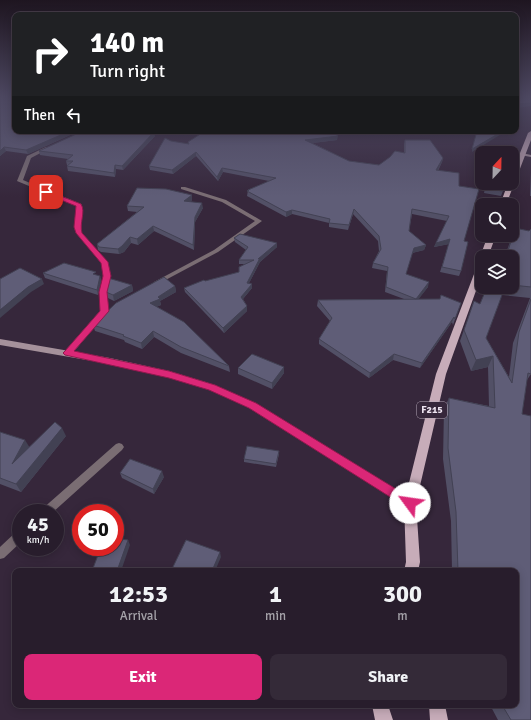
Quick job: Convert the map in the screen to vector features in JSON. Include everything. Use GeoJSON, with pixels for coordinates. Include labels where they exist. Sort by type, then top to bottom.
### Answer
{"type":"FeatureCollection","features":[{"type":"Feature","properties":{"kind":"main road"},"geometry":{"type":"LineString","coordinates":[[519,162],[531,132]]}},
{"type":"Feature","properties":{"kind":"main road"},"geometry":{"type":"LineString","coordinates":[[522,154],[531,156]]}},
{"type":"Feature","properties":{"kind":"main road","name":"F215"},"geometry":{"type":"LineString","coordinates":[[413,568],[410,503],[441,374],[475,282]]}},
{"type":"Feature","properties":{"kind":"main road"},"geometry":{"type":"LineString","coordinates":[[0,342],[68,353],[169,374],[212,387],[252,406],[410,503]]}},
{"type":"Feature","properties":{"kind":"main road"},"geometry":{"type":"LineString","coordinates":[[381,708],[384,720]]}},
{"type":"Feature","properties":{"kind":"main road"},"geometry":{"type":"LineString","coordinates":[[437,708],[439,720]]}},
{"type":"Feature","properties":{"kind":"street"},"geometry":{"type":"LineString","coordinates":[[52,146],[29,157],[20,181],[79,205],[80,208],[77,227],[79,233],[104,262],[107,276],[103,292],[104,311]]}},
{"type":"Feature","properties":{"kind":"street"},"geometry":{"type":"LineString","coordinates":[[153,285],[216,251],[259,222],[224,201],[183,188]]}},
{"type":"Feature","properties":{"kind":"street"},"geometry":{"type":"LineString","coordinates":[[68,353],[104,311],[111,308]]}},
{"type":"Feature","properties":{"kind":"street"},"geometry":{"type":"LineString","coordinates":[[55,504],[119,448]]}},
{"type":"Feature","properties":{"kind":"street"},"geometry":{"type":"LineString","coordinates":[[0,554],[12,543]]}},
{"type":"Feature","properties":{"kind":"building"},"geometry":{"type":"Polygon","coordinates":[[[0,130],[12,130],[12,134],[63,134],[26,150],[4,147],[0,151],[0,130]]]}},
{"type":"Feature","properties":{"kind":"building"},"geometry":{"type":"Polygon","coordinates":[[[76,134],[152,134],[122,166],[115,165],[114,173],[67,166],[73,161],[66,161],[73,155],[39,151],[76,134]]]}},
{"type":"Feature","properties":{"kind":"building"},"geometry":{"type":"Polygon","coordinates":[[[200,134],[336,134],[338,136],[305,140],[349,161],[379,165],[390,157],[395,151],[405,153],[405,140],[430,140],[443,158],[436,170],[459,173],[459,186],[479,190],[476,198],[475,198],[475,203],[464,241],[468,242],[461,271],[442,267],[450,239],[436,243],[449,216],[412,209],[409,231],[426,245],[414,248],[406,274],[429,282],[416,299],[386,287],[388,267],[373,263],[381,249],[379,236],[354,209],[349,225],[329,223],[330,219],[292,210],[286,212],[247,191],[276,178],[222,168],[217,177],[196,152],[172,170],[149,166],[165,138],[171,141],[189,144],[188,142],[200,134]]]}},
{"type":"Feature","properties":{"kind":"building"},"geometry":{"type":"Polygon","coordinates":[[[476,134],[498,134],[475,146],[472,149],[476,134]]]}},
{"type":"Feature","properties":{"kind":"building"},"geometry":{"type":"Polygon","coordinates":[[[137,188],[166,189],[192,195],[184,201],[202,203],[195,217],[193,245],[153,226],[137,239],[130,237],[118,249],[99,247],[97,244],[144,207],[127,206],[137,188]]]}},
{"type":"Feature","properties":{"kind":"building"},"geometry":{"type":"Polygon","coordinates":[[[519,229],[529,231],[531,229],[531,287],[519,286],[519,250],[508,250],[511,242],[519,242],[519,229]]]}},
{"type":"Feature","properties":{"kind":"building"},"geometry":{"type":"Polygon","coordinates":[[[240,234],[277,243],[258,259],[260,258],[247,283],[252,284],[241,297],[247,306],[223,328],[184,288],[204,280],[239,272],[239,267],[254,260],[239,260],[248,247],[234,238],[240,234]]]}},
{"type":"Feature","properties":{"kind":"building"},"geometry":{"type":"Polygon","coordinates":[[[64,263],[96,272],[93,274],[100,276],[97,290],[43,273],[64,263]]]}},
{"type":"Feature","properties":{"kind":"building"},"geometry":{"type":"Polygon","coordinates":[[[20,268],[42,279],[28,287],[0,310],[0,279],[20,268]]]}},
{"type":"Feature","properties":{"kind":"building"},"geometry":{"type":"Polygon","coordinates":[[[164,277],[175,286],[158,297],[160,299],[150,303],[184,322],[229,366],[181,347],[153,331],[141,343],[123,336],[124,335],[93,325],[116,303],[164,277]]]}},
{"type":"Feature","properties":{"kind":"building"},"geometry":{"type":"Polygon","coordinates":[[[108,278],[132,285],[113,295],[106,292],[108,278]]]}},
{"type":"Feature","properties":{"kind":"building"},"geometry":{"type":"Polygon","coordinates":[[[484,294],[502,294],[486,338],[512,383],[519,332],[531,299],[531,374],[528,373],[522,414],[531,416],[531,720],[511,720],[504,708],[519,708],[519,568],[458,568],[456,512],[448,448],[449,398],[495,408],[493,356],[476,360],[464,330],[474,301],[480,304],[484,294]]]}},
{"type":"Feature","properties":{"kind":"building"},"geometry":{"type":"Polygon","coordinates":[[[441,295],[461,303],[455,319],[454,317],[422,363],[394,354],[370,373],[319,339],[332,318],[318,300],[440,299],[441,295]]]}},
{"type":"Feature","properties":{"kind":"building"},"geometry":{"type":"Polygon","coordinates":[[[252,354],[284,367],[272,383],[238,368],[252,354]]]}},
{"type":"Feature","properties":{"kind":"building"},"geometry":{"type":"Polygon","coordinates":[[[55,422],[62,428],[16,484],[0,478],[0,432],[25,440],[12,464],[55,422]]]}},
{"type":"Feature","properties":{"kind":"building"},"geometry":{"type":"Polygon","coordinates":[[[247,446],[279,451],[276,464],[244,459],[247,446]]]}},
{"type":"Feature","properties":{"kind":"building"},"geometry":{"type":"Polygon","coordinates":[[[130,459],[162,471],[153,489],[120,473],[130,459]]]}},
{"type":"Feature","properties":{"kind":"building"},"geometry":{"type":"Polygon","coordinates":[[[124,539],[128,540],[124,551],[124,539]]]}},
{"type":"Feature","properties":{"kind":"building"},"geometry":{"type":"Polygon","coordinates":[[[186,540],[220,552],[213,568],[172,568],[186,540]]]}},
{"type":"Feature","properties":{"kind":"building"},"geometry":{"type":"Polygon","coordinates":[[[98,556],[122,556],[118,568],[93,568],[98,556]]]}},
{"type":"Feature","properties":{"kind":"route"},"geometry":{"type":"LineString","coordinates":[[46,192],[79,205],[80,208],[77,227],[79,233],[104,262],[107,276],[103,292],[104,311],[68,353],[169,374],[212,387],[252,406],[410,503]]}}]}
